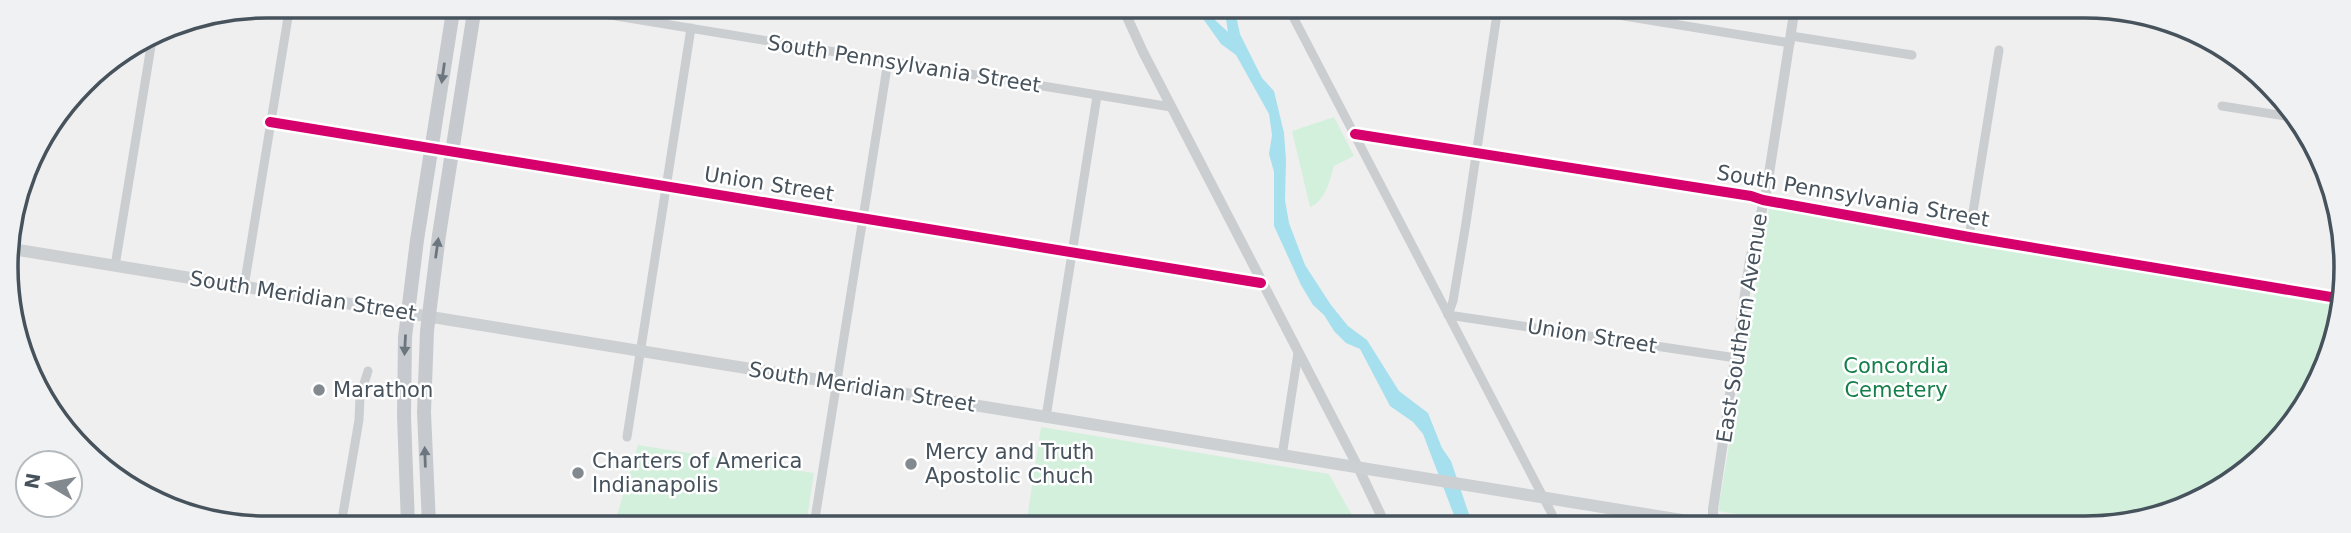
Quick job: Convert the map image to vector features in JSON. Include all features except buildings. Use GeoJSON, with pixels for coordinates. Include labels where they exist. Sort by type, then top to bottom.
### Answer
{"type":"FeatureCollection","features":[{"type":"Feature","properties":{"kind":"main road"},"geometry":{"type":"LineString","coordinates":[[408,516],[403,377],[408,312],[452,18]]}},
{"type":"Feature","properties":{"kind":"main road"},"geometry":{"type":"LineString","coordinates":[[429,516],[424,412],[429,316],[473,18]]}},
{"type":"Feature","properties":{"kind":"main road","name":"South Meridian Street"},"geometry":{"type":"LineString","coordinates":[[18,250],[1660,516]]}},
{"type":"Feature","properties":{"kind":"street"},"geometry":{"type":"LineString","coordinates":[[244,287],[287,18]]}},
{"type":"Feature","properties":{"kind":"street","name":"South Pennsylvania Street"},"geometry":{"type":"LineString","coordinates":[[629,18],[1171,107]]}},
{"type":"Feature","properties":{"kind":"street"},"geometry":{"type":"LineString","coordinates":[[1128,18],[1381,516]]}},
{"type":"Feature","properties":{"kind":"street"},"geometry":{"type":"LineString","coordinates":[[1294,18],[1551,516]]}},
{"type":"Feature","properties":{"kind":"street"},"geometry":{"type":"LineString","coordinates":[[1448,315],[1453,301],[1496,18]]}},
{"type":"Feature","properties":{"kind":"street"},"geometry":{"type":"LineString","coordinates":[[1643,18],[1912,55]]}},
{"type":"Feature","properties":{"kind":"street","name":"East Southern Avenue"},"geometry":{"type":"LineString","coordinates":[[1714,516],[1750,260],[1763,200],[1793,18]]}},
{"type":"Feature","properties":{"kind":"street"},"geometry":{"type":"LineString","coordinates":[[627,437],[691,28]]}},
{"type":"Feature","properties":{"kind":"street"},"geometry":{"type":"LineString","coordinates":[[115,266],[151,46]]}},
{"type":"Feature","properties":{"kind":"street"},"geometry":{"type":"LineString","coordinates":[[1969,237],[1999,50]]}},
{"type":"Feature","properties":{"kind":"street"},"geometry":{"type":"LineString","coordinates":[[816,516],[888,61]]}},
{"type":"Feature","properties":{"kind":"street"},"geometry":{"type":"LineString","coordinates":[[1046,417],[1097,96]]}},
{"type":"Feature","properties":{"kind":"street"},"geometry":{"type":"LineString","coordinates":[[2222,106],[2283,116]]}},
{"type":"Feature","properties":{"kind":"street","name":"Union Street"},"geometry":{"type":"LineString","coordinates":[[270,122],[1261,284]]}},
{"type":"Feature","properties":{"kind":"street","name":"South Pennsylvania Street"},"geometry":{"type":"LineString","coordinates":[[1355,134],[1738,193],[1763,200],[1969,237],[2331,297]]}},
{"type":"Feature","properties":{"kind":"street","name":"Union Street"},"geometry":{"type":"LineString","coordinates":[[1448,315],[1736,358]]}},
{"type":"Feature","properties":{"kind":"street"},"geometry":{"type":"LineString","coordinates":[[1282,456],[1298,353]]}},
{"type":"Feature","properties":{"kind":"street"},"geometry":{"type":"LineString","coordinates":[[343,516],[359,420],[360,396],[368,371]]}},
{"type":"Feature","properties":{"kind":"green space"},"geometry":{"type":"Polygon","coordinates":[[[1334,117],[1354,156],[1334,166],[1323,196],[1310,207],[1292,131],[1334,117]]]}},
{"type":"Feature","properties":{"kind":"green space","name":"Concordia Cemetery"},"geometry":{"type":"Polygon","coordinates":[[[1769,207],[2330,304],[2315,362],[2292,405],[2272,431],[2249,454],[2223,474],[2180,497],[2133,511],[2084,516],[1747,516],[1718,511],[1769,207]]]}},
{"type":"Feature","properties":{"kind":"green space"},"geometry":{"type":"Polygon","coordinates":[[[1041,427],[1329,474],[1352,516],[1027,516],[1041,427]]]}},
{"type":"Feature","properties":{"kind":"green space"},"geometry":{"type":"Polygon","coordinates":[[[638,445],[814,473],[807,516],[617,516],[638,445]]]}},
{"type":"Feature","properties":{"kind":"water"},"geometry":{"type":"Polygon","coordinates":[[[1203,18],[1213,18],[1228,32],[1226,18],[1237,18],[1240,34],[1262,78],[1274,91],[1284,133],[1285,200],[1289,223],[1305,265],[1348,326],[1367,340],[1399,391],[1428,413],[1442,448],[1451,461],[1470,516],[1454,516],[1423,434],[1413,422],[1390,406],[1360,349],[1346,343],[1334,331],[1301,285],[1274,226],[1274,172],[1269,154],[1272,135],[1269,114],[1236,55],[1221,44],[1203,18]]]}},
{"type":"Feature","properties":{"kind":"cycle path"},"geometry":{"type":"LineString","coordinates":[[270,122],[1261,283]]}},
{"type":"Feature","properties":{"kind":"cycle path"},"geometry":{"type":"LineString","coordinates":[[1355,134],[1751,196],[1969,237],[2331,297]]}},
{"type":"Feature","properties":{"kind":"place","name":"Marathon"},"geometry":{"type":"Point","coordinates":[319,390]}},
{"type":"Feature","properties":{"kind":"place","name":"Mercy and Truth Apostolic Chuch"},"geometry":{"type":"Point","coordinates":[911,464]}},
{"type":"Feature","properties":{"kind":"place","name":"Charters of America Indianapolis"},"geometry":{"type":"Point","coordinates":[578,473]}}]}
